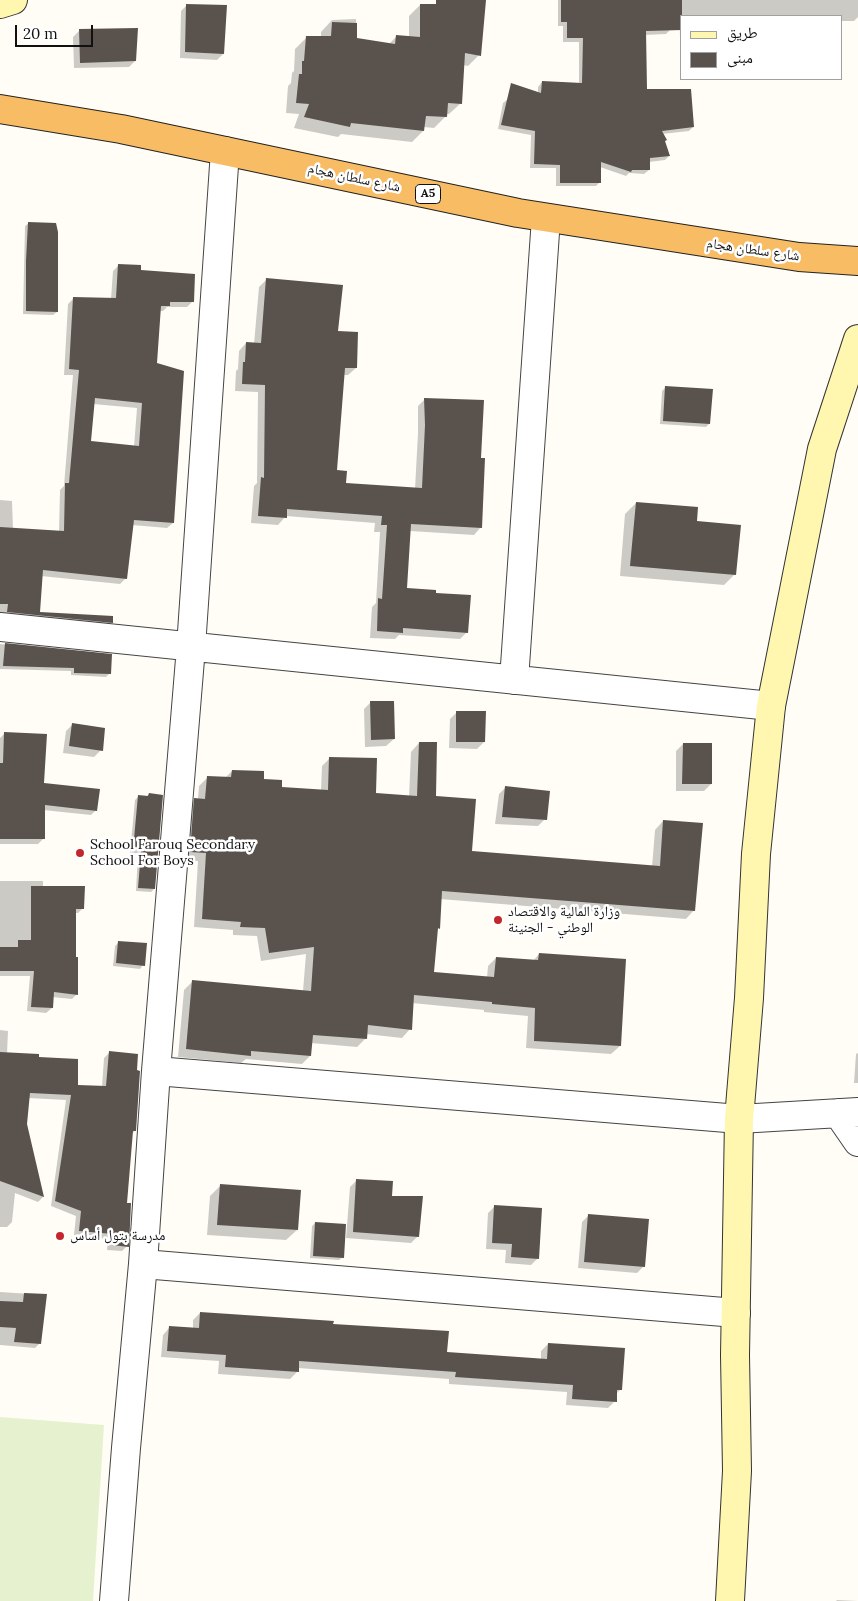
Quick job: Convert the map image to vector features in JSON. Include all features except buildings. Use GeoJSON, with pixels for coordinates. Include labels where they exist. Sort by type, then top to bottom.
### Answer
{"type":"FeatureCollection","features":[{"type":"Feature","properties":{"kind":"highway","name":"شارع سلطان هجام"},"geometry":{"type":"LineString","coordinates":[[0,109],[122,129],[546,218],[799,257],[858,261]]}},
{"type":"Feature","properties":{"kind":"main road"},"geometry":{"type":"LineString","coordinates":[[0,4],[13,0]]}},
{"type":"Feature","properties":{"kind":"main road"},"geometry":{"type":"LineString","coordinates":[[730,1601],[737,1471],[736,1313],[739,1118],[750,998],[756,854],[771,706],[822,449],[858,339]]}},
{"type":"Feature","properties":{"kind":"street"},"geometry":{"type":"LineString","coordinates":[[114,1601],[192,647],[225,151]]}},
{"type":"Feature","properties":{"kind":"street"},"geometry":{"type":"LineString","coordinates":[[514,680],[546,218]]}},
{"type":"Feature","properties":{"kind":"street"},"geometry":{"type":"LineString","coordinates":[[0,627],[771,706]]}},
{"type":"Feature","properties":{"kind":"street"},"geometry":{"type":"LineString","coordinates":[[156,1071],[739,1118],[848,1113],[858,1142]]}},
{"type":"Feature","properties":{"kind":"street"},"geometry":{"type":"LineString","coordinates":[[143,1264],[736,1313]]}},
{"type":"Feature","properties":{"kind":"green space"},"geometry":{"type":"Polygon","coordinates":[[[0,1417],[104,1425],[93,1601],[0,1601],[0,1417]]]}},
{"type":"Feature","properties":{"kind":"place","name":"School Farouq Secondary School For Boys"},"geometry":{"type":"Point","coordinates":[80,853]}},
{"type":"Feature","properties":{"kind":"place","name":"وزارة المالية والاقتصاد الوطني - الجنينة"},"geometry":{"type":"Point","coordinates":[498,920]}},
{"type":"Feature","properties":{"kind":"place","name":"مدرسة بتول أساس"},"geometry":{"type":"Point","coordinates":[60,1236]}}]}
